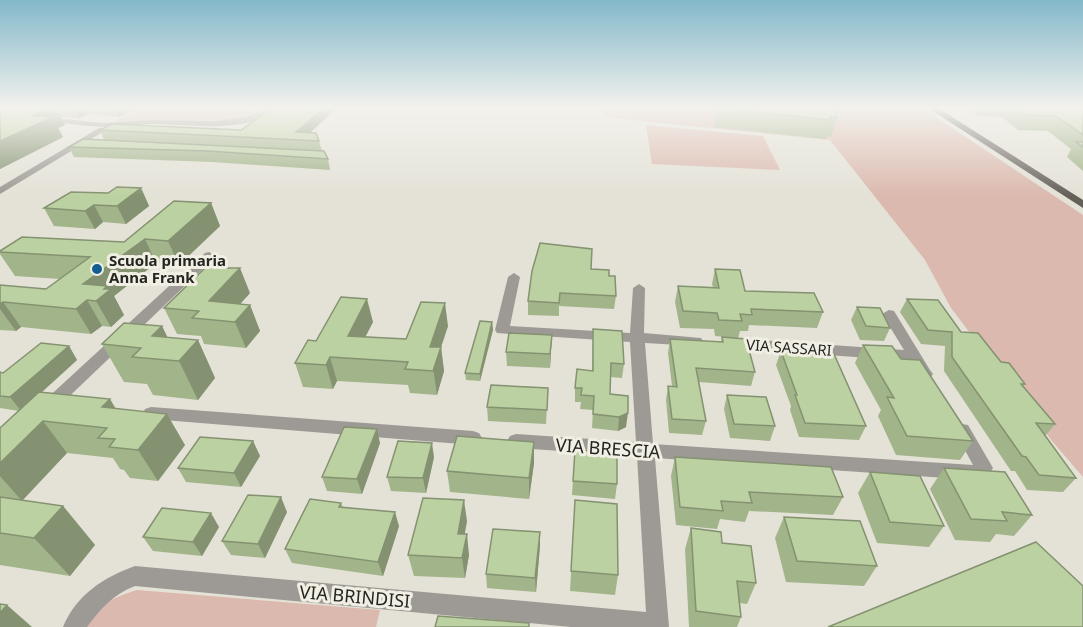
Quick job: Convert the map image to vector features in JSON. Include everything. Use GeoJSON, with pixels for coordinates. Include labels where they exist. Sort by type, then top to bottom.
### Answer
{"type":"FeatureCollection","features":[{"type":"Feature","properties":{"kind":"main road"},"geometry":{"type":"LineString","coordinates":[[978,137],[1083,205]]}},
{"type":"Feature","properties":{"kind":"street"},"geometry":{"type":"LineString","coordinates":[[0,191],[83,137]]}},
{"type":"Feature","properties":{"kind":"street"},"geometry":{"type":"LineString","coordinates":[[90,137],[102,145]]}},
{"type":"Feature","properties":{"kind":"street"},"geometry":{"type":"LineString","coordinates":[[73,407],[45,409],[209,255]]}},
{"type":"Feature","properties":{"kind":"street","name":"VIA SASSARI"},"geometry":{"type":"LineString","coordinates":[[514,277],[502,330],[914,356]]}},
{"type":"Feature","properties":{"kind":"street"},"geometry":{"type":"LineString","coordinates":[[639,288],[637,337],[658,626]]}},
{"type":"Feature","properties":{"kind":"street"},"geometry":{"type":"LineString","coordinates":[[888,314],[938,393]]}},
{"type":"Feature","properties":{"kind":"street","name":"VIA BRESCIA"},"geometry":{"type":"LineString","coordinates":[[133,412],[645,451],[975,473],[984,468],[950,411]]}},
{"type":"Feature","properties":{"kind":"street","name":"VIA BRINDISI"},"geometry":{"type":"LineString","coordinates":[[74,627],[94,597],[117,582],[135,576],[658,626]]}},
{"type":"Feature","properties":{"kind":"shaded area"},"geometry":{"type":"Polygon","coordinates":[[[648,137],[764,137],[780,170],[652,164],[648,137]]]}},
{"type":"Feature","properties":{"kind":"shaded area"},"geometry":{"type":"Polygon","coordinates":[[[803,137],[966,137],[1083,215],[1083,477],[1052,441],[951,308],[925,260],[830,140],[803,137]]]}},
{"type":"Feature","properties":{"kind":"shaded area"},"geometry":{"type":"Polygon","coordinates":[[[137,590],[380,610],[376,627],[85,627],[107,603],[137,590]]]}},
{"type":"Feature","properties":{"kind":"building"},"geometry":{"type":"Polygon","coordinates":[[[245,137],[318,137],[319,141],[245,137]]]}},
{"type":"Feature","properties":{"kind":"building"},"geometry":{"type":"Polygon","coordinates":[[[83,139],[324,151],[328,159],[208,151],[69,147],[83,139]]]}},
{"type":"Feature","properties":{"kind":"building"},"geometry":{"type":"Polygon","coordinates":[[[117,187],[141,188],[117,206],[94,205],[85,211],[44,208],[71,192],[108,193],[117,187]]]}},
{"type":"Feature","properties":{"kind":"building"},"geometry":{"type":"Polygon","coordinates":[[[174,201],[211,203],[168,241],[145,239],[83,284],[107,286],[104,289],[111,289],[96,301],[87,300],[76,309],[3,302],[0,304],[0,285],[46,289],[90,257],[0,252],[22,237],[124,242],[174,201]]]}},
{"type":"Feature","properties":{"kind":"building"},"geometry":{"type":"Polygon","coordinates":[[[540,243],[592,249],[591,269],[609,270],[609,276],[615,276],[616,296],[560,293],[559,303],[528,301],[532,271],[540,243]]]}},
{"type":"Feature","properties":{"kind":"building"},"geometry":{"type":"Polygon","coordinates":[[[205,268],[240,268],[209,301],[250,305],[235,322],[192,318],[199,311],[164,308],[205,268]]]}},
{"type":"Feature","properties":{"kind":"building"},"geometry":{"type":"Polygon","coordinates":[[[715,269],[740,270],[745,291],[814,293],[823,312],[751,309],[752,315],[740,314],[742,321],[719,320],[717,313],[683,311],[678,286],[719,288],[715,269]]]}},
{"type":"Feature","properties":{"kind":"building"},"geometry":{"type":"Polygon","coordinates":[[[341,297],[367,299],[348,336],[406,339],[421,302],[445,303],[430,347],[441,347],[433,371],[405,369],[408,362],[330,357],[326,365],[295,363],[308,340],[316,341],[341,297]]]}},
{"type":"Feature","properties":{"kind":"building"},"geometry":{"type":"Polygon","coordinates":[[[907,299],[938,300],[961,332],[978,333],[1001,362],[1009,363],[1025,384],[1021,384],[1055,424],[1036,423],[1076,478],[1039,475],[1026,457],[1022,456],[952,357],[952,332],[928,330],[907,299]]]}},
{"type":"Feature","properties":{"kind":"building"},"geometry":{"type":"Polygon","coordinates":[[[857,307],[880,308],[890,328],[866,326],[857,307]]]}},
{"type":"Feature","properties":{"kind":"building"},"geometry":{"type":"Polygon","coordinates":[[[480,321],[492,322],[480,374],[465,373],[480,321]]]}},
{"type":"Feature","properties":{"kind":"building"},"geometry":{"type":"Polygon","coordinates":[[[124,323],[162,326],[152,336],[198,340],[179,361],[132,357],[141,348],[102,344],[124,323]]]}},
{"type":"Feature","properties":{"kind":"building"},"geometry":{"type":"Polygon","coordinates":[[[593,329],[622,331],[624,364],[611,363],[610,394],[628,396],[628,413],[619,417],[593,414],[594,396],[581,395],[582,388],[575,388],[577,369],[593,371],[593,329]]]}},
{"type":"Feature","properties":{"kind":"building"},"geometry":{"type":"Polygon","coordinates":[[[509,333],[552,335],[550,354],[506,352],[509,333]]]}},
{"type":"Feature","properties":{"kind":"building"},"geometry":{"type":"Polygon","coordinates":[[[722,337],[746,339],[755,372],[696,368],[706,421],[672,419],[668,386],[677,387],[670,339],[723,342],[722,337]]]}},
{"type":"Feature","properties":{"kind":"building"},"geometry":{"type":"Polygon","coordinates":[[[41,343],[69,346],[10,397],[0,396],[0,372],[3,373],[41,343]]]}},
{"type":"Feature","properties":{"kind":"building"},"geometry":{"type":"Polygon","coordinates":[[[863,345],[892,346],[901,359],[920,360],[973,441],[907,436],[887,397],[894,398],[863,345]]]}},
{"type":"Feature","properties":{"kind":"building"},"geometry":{"type":"Polygon","coordinates":[[[781,351],[834,354],[866,426],[805,423],[781,351]]]}},
{"type":"Feature","properties":{"kind":"building"},"geometry":{"type":"Polygon","coordinates":[[[491,385],[548,388],[547,410],[487,407],[491,385]]]}},
{"type":"Feature","properties":{"kind":"building"},"geometry":{"type":"Polygon","coordinates":[[[39,392],[110,399],[102,407],[167,414],[138,450],[109,447],[115,439],[98,438],[107,428],[43,421],[0,463],[0,428],[39,392]]]}},
{"type":"Feature","properties":{"kind":"building"},"geometry":{"type":"Polygon","coordinates":[[[727,395],[766,397],[775,426],[734,424],[727,395]]]}},
{"type":"Feature","properties":{"kind":"building"},"geometry":{"type":"Polygon","coordinates":[[[344,427],[377,429],[357,479],[322,477],[344,427]]]}},
{"type":"Feature","properties":{"kind":"building"},"geometry":{"type":"Polygon","coordinates":[[[457,436],[534,442],[529,478],[447,471],[457,436]]]}},
{"type":"Feature","properties":{"kind":"building"},"geometry":{"type":"Polygon","coordinates":[[[200,437],[253,441],[234,473],[178,468],[200,437]]]}},
{"type":"Feature","properties":{"kind":"building"},"geometry":{"type":"Polygon","coordinates":[[[398,441],[432,443],[423,478],[387,477],[398,441]]]}},
{"type":"Feature","properties":{"kind":"building"},"geometry":{"type":"Polygon","coordinates":[[[575,450],[617,453],[617,484],[573,481],[575,450]]]}},
{"type":"Feature","properties":{"kind":"building"},"geometry":{"type":"Polygon","coordinates":[[[675,457],[831,467],[843,497],[749,492],[752,503],[721,501],[723,511],[680,507],[675,457]]]}},
{"type":"Feature","properties":{"kind":"building"},"geometry":{"type":"Polygon","coordinates":[[[944,468],[1005,472],[1032,515],[1002,512],[1007,521],[971,519],[944,468]]]}},
{"type":"Feature","properties":{"kind":"building"},"geometry":{"type":"Polygon","coordinates":[[[870,472],[920,476],[944,526],[890,522],[870,472]]]}},
{"type":"Feature","properties":{"kind":"building"},"geometry":{"type":"Polygon","coordinates":[[[248,495],[281,497],[258,544],[222,541],[248,495]]]}},
{"type":"Feature","properties":{"kind":"building"},"geometry":{"type":"Polygon","coordinates":[[[0,497],[63,506],[34,538],[0,533],[0,497]]]}},
{"type":"Feature","properties":{"kind":"building"},"geometry":{"type":"Polygon","coordinates":[[[423,498],[464,500],[458,534],[467,534],[462,558],[408,555],[423,498]]]}},
{"type":"Feature","properties":{"kind":"building"},"geometry":{"type":"Polygon","coordinates":[[[310,499],[341,503],[339,507],[395,512],[378,562],[285,549],[310,499]]]}},
{"type":"Feature","properties":{"kind":"building"},"geometry":{"type":"Polygon","coordinates":[[[575,500],[617,504],[618,575],[571,571],[575,500]]]}},
{"type":"Feature","properties":{"kind":"building"},"geometry":{"type":"Polygon","coordinates":[[[162,508],[211,513],[193,542],[143,537],[162,508]]]}},
{"type":"Feature","properties":{"kind":"building"},"geometry":{"type":"Polygon","coordinates":[[[784,517],[860,521],[877,566],[797,561],[784,517]]]}},
{"type":"Feature","properties":{"kind":"building"},"geometry":{"type":"Polygon","coordinates":[[[691,528],[721,532],[722,543],[751,546],[756,583],[737,581],[741,617],[696,611],[691,528]]]}},
{"type":"Feature","properties":{"kind":"building"},"geometry":{"type":"Polygon","coordinates":[[[493,529],[540,532],[535,578],[486,574],[493,529]]]}},
{"type":"Feature","properties":{"kind":"building"},"geometry":{"type":"Polygon","coordinates":[[[1036,542],[1083,586],[1083,627],[828,627],[1036,542]]]}},
{"type":"Feature","properties":{"kind":"building"},"geometry":{"type":"Polygon","coordinates":[[[0,604],[7,605],[0,613],[0,604]]]}},
{"type":"Feature","properties":{"kind":"building"},"geometry":{"type":"Polygon","coordinates":[[[438,616],[529,623],[529,627],[435,627],[438,616]]]}},
{"type":"Feature","properties":{"kind":"place","name":"Scuola primaria Anna Frank"},"geometry":{"type":"Point","coordinates":[97,269]}}]}
